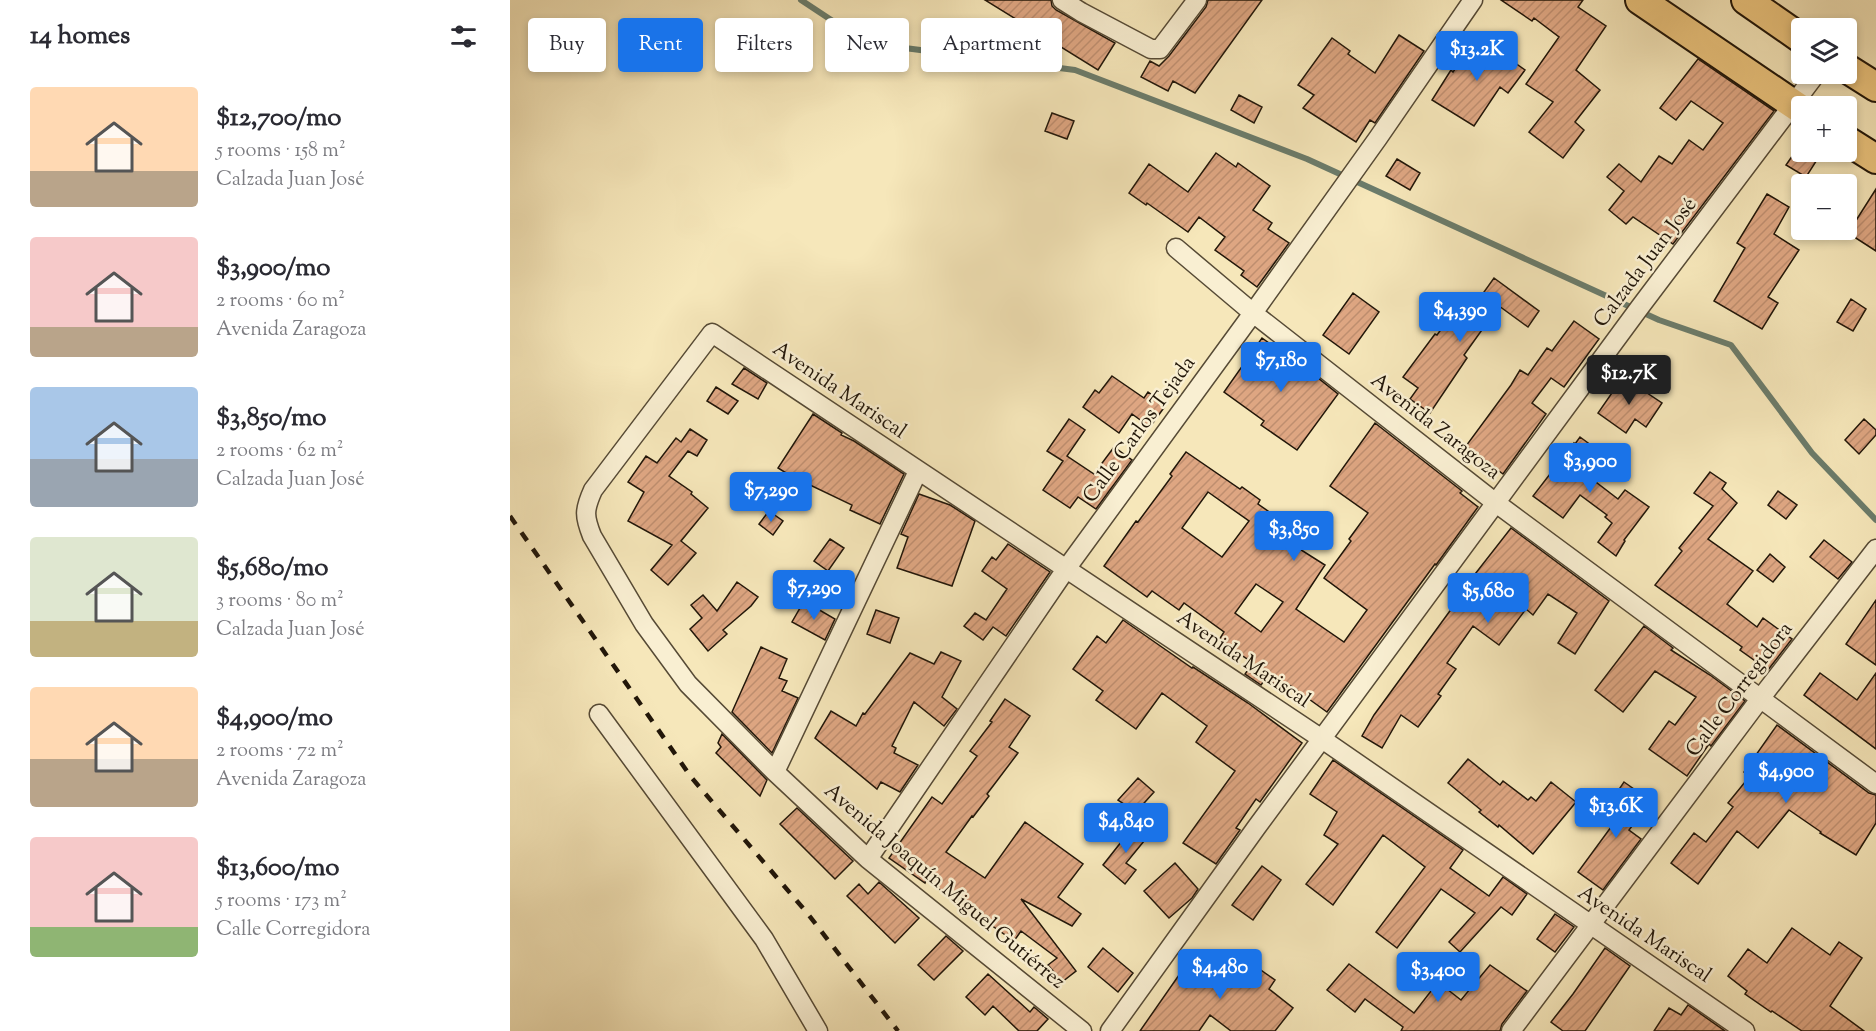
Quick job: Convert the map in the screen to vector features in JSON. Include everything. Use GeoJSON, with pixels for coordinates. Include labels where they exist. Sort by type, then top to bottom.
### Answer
{"type":"FeatureCollection","features":[{"type":"Feature","properties":{"kind":"main road"},"geometry":{"type":"LineString","coordinates":[[1640,0],[1791,103]]}},
{"type":"Feature","properties":{"kind":"main road"},"geometry":{"type":"LineString","coordinates":[[1746,0],[1791,31]]}},
{"type":"Feature","properties":{"kind":"main road"},"geometry":{"type":"LineString","coordinates":[[1857,75],[1876,87]]}},
{"type":"Feature","properties":{"kind":"main road"},"geometry":{"type":"LineString","coordinates":[[1857,147],[1876,159]]}},
{"type":"Feature","properties":{"kind":"street"},"geometry":{"type":"LineString","coordinates":[[1062,0],[1151,49],[1160,50],[1197,0]]}},
{"type":"Feature","properties":{"kind":"street","name":"Calle Carlos Tejada"},"geometry":{"type":"LineString","coordinates":[[868,859],[1066,569],[1253,313],[1473,0]]}},
{"type":"Feature","properties":{"kind":"street","name":"Calzada Juan José"},"geometry":{"type":"LineString","coordinates":[[1110,1031],[1256,828],[1640,307],[1791,117]]}},
{"type":"Feature","properties":{"kind":"street","name":"Avenida Zaragoza"},"geometry":{"type":"LineString","coordinates":[[1176,248],[1253,313],[1496,502],[1876,784]]}},
{"type":"Feature","properties":{"kind":"street","name":"Avenida Mariscal"},"geometry":{"type":"LineString","coordinates":[[586,520],[585,507],[593,490],[712,333],[1322,739],[1745,1031]]}},
{"type":"Feature","properties":{"kind":"street"},"geometry":{"type":"LineString","coordinates":[[775,772],[918,471]]}},
{"type":"Feature","properties":{"kind":"street","name":"Avenida Joaquín Miguel Gutiérrez"},"geometry":{"type":"LineString","coordinates":[[586,520],[592,536],[644,624],[688,684],[775,772],[868,859],[1082,1031]]}},
{"type":"Feature","properties":{"kind":"street","name":"Calle Corregidora"},"geometry":{"type":"LineString","coordinates":[[1511,1031],[1760,699],[1876,549]]}},
{"type":"Feature","properties":{"kind":"street"},"geometry":{"type":"LineString","coordinates":[[598,714],[764,939],[818,1031]]}},
{"type":"Feature","properties":{"kind":"building"},"geometry":{"type":"Polygon","coordinates":[[[985,0],[1051,0],[1056,10],[1115,43],[1098,70],[1062,48],[1062,18],[1014,18],[985,0]]]}},
{"type":"Feature","properties":{"kind":"building"},"geometry":{"type":"Polygon","coordinates":[[[1208,0],[1262,0],[1195,93],[1173,81],[1168,91],[1141,77],[1150,61],[1159,66],[1169,56],[1206,7],[1208,0]]]}},
{"type":"Feature","properties":{"kind":"building"},"geometry":{"type":"Polygon","coordinates":[[[1501,0],[1583,0],[1578,7],[1606,26],[1576,70],[1600,90],[1575,122],[1584,130],[1563,158],[1529,132],[1553,102],[1526,84],[1559,37],[1534,18],[1532,21],[1501,0]]]}},
{"type":"Feature","properties":{"kind":"building"},"geometry":{"type":"Polygon","coordinates":[[[1399,35],[1424,51],[1375,123],[1370,120],[1356,142],[1303,108],[1314,95],[1298,85],[1332,38],[1350,51],[1348,54],[1375,73],[1399,35]]]}},
{"type":"Feature","properties":{"kind":"building"},"geometry":{"type":"Polygon","coordinates":[[[1478,37],[1525,70],[1508,93],[1500,87],[1474,126],[1432,100],[1451,70],[1453,72],[1478,37]]]}},
{"type":"Feature","properties":{"kind":"building"},"geometry":{"type":"Polygon","coordinates":[[[1698,59],[1774,111],[1673,244],[1633,217],[1626,224],[1609,210],[1624,191],[1607,177],[1619,164],[1641,182],[1659,156],[1672,164],[1689,140],[1703,150],[1723,123],[1691,101],[1676,120],[1660,108],[1698,59]]]}},
{"type":"Feature","properties":{"kind":"building"},"geometry":{"type":"Polygon","coordinates":[[[1239,95],[1262,107],[1254,123],[1231,110],[1239,95]]]}},
{"type":"Feature","properties":{"kind":"building"},"geometry":{"type":"Polygon","coordinates":[[[1052,113],[1074,121],[1067,139],[1045,131],[1052,113]]]}},
{"type":"Feature","properties":{"kind":"building"},"geometry":{"type":"Polygon","coordinates":[[[1216,153],[1236,167],[1238,163],[1270,186],[1253,210],[1272,223],[1268,229],[1289,243],[1257,287],[1241,275],[1244,271],[1215,250],[1225,237],[1199,217],[1188,232],[1129,193],[1149,164],[1188,192],[1216,153]]]}},
{"type":"Feature","properties":{"kind":"building"},"geometry":{"type":"Polygon","coordinates":[[[1791,158],[1791,162],[1816,162],[1808,174],[1801,174],[1786,165],[1791,158]]]}},
{"type":"Feature","properties":{"kind":"building"},"geometry":{"type":"Polygon","coordinates":[[[1397,159],[1420,173],[1410,190],[1386,176],[1397,159]]]}},
{"type":"Feature","properties":{"kind":"building"},"geometry":{"type":"Polygon","coordinates":[[[1876,189],[1876,251],[1857,239],[1857,219],[1876,189]]]}},
{"type":"Feature","properties":{"kind":"building"},"geometry":{"type":"Polygon","coordinates":[[[1767,194],[1789,207],[1774,234],[1799,250],[1768,297],[1778,303],[1762,329],[1714,301],[1745,248],[1737,243],[1767,194]]]}},
{"type":"Feature","properties":{"kind":"building"},"geometry":{"type":"Polygon","coordinates":[[[1494,278],[1539,311],[1528,327],[1499,306],[1464,355],[1467,358],[1430,413],[1410,399],[1418,388],[1403,377],[1458,306],[1469,313],[1494,278]]]}},
{"type":"Feature","properties":{"kind":"building"},"geometry":{"type":"Polygon","coordinates":[[[1353,293],[1379,312],[1349,354],[1323,335],[1353,293]]]}},
{"type":"Feature","properties":{"kind":"building"},"geometry":{"type":"Polygon","coordinates":[[[1851,299],[1866,309],[1853,331],[1837,322],[1851,299]]]}},
{"type":"Feature","properties":{"kind":"building"},"geometry":{"type":"Polygon","coordinates":[[[1574,321],[1599,339],[1564,387],[1551,378],[1532,403],[1546,414],[1503,474],[1466,446],[1520,370],[1528,375],[1547,348],[1552,351],[1574,321]]]}},
{"type":"Feature","properties":{"kind":"building"},"geometry":{"type":"Polygon","coordinates":[[[1262,338],[1283,353],[1284,351],[1338,394],[1297,450],[1261,425],[1264,421],[1224,392],[1262,338]]]}},
{"type":"Feature","properties":{"kind":"building"},"geometry":{"type":"Polygon","coordinates":[[[744,368],[767,383],[758,399],[732,384],[744,368]]]}},
{"type":"Feature","properties":{"kind":"building"},"geometry":{"type":"Polygon","coordinates":[[[1112,376],[1144,398],[1148,392],[1166,405],[1150,427],[1132,414],[1119,433],[1083,407],[1095,390],[1099,393],[1112,376]]]}},
{"type":"Feature","properties":{"kind":"building"},"geometry":{"type":"Polygon","coordinates":[[[1623,377],[1662,403],[1646,427],[1635,419],[1626,433],[1598,413],[1623,377]]]}},
{"type":"Feature","properties":{"kind":"building"},"geometry":{"type":"Polygon","coordinates":[[[716,387],[738,401],[728,414],[707,401],[716,387]]]}},
{"type":"Feature","properties":{"kind":"building"},"geometry":{"type":"Polygon","coordinates":[[[813,414],[842,433],[841,435],[904,474],[880,524],[850,510],[852,505],[808,484],[807,486],[778,468],[813,414]]]}},
{"type":"Feature","properties":{"kind":"building"},"geometry":{"type":"Polygon","coordinates":[[[1069,419],[1085,430],[1067,456],[1094,474],[1114,447],[1132,460],[1096,509],[1078,497],[1070,508],[1043,490],[1063,461],[1047,451],[1069,419]]]}},
{"type":"Feature","properties":{"kind":"building"},"geometry":{"type":"Polygon","coordinates":[[[1864,419],[1876,430],[1876,435],[1859,454],[1845,440],[1864,419]]]}},
{"type":"Feature","properties":{"kind":"building"},"geometry":{"type":"Polygon","coordinates":[[[1375,423],[1462,491],[1460,493],[1478,507],[1327,712],[1288,684],[1284,691],[1266,678],[1261,685],[1245,674],[1253,663],[1219,640],[1224,632],[1184,603],[1179,610],[1152,591],[1147,597],[1104,566],[1172,476],[1170,474],[1186,452],[1260,500],[1258,504],[1295,530],[1287,541],[1325,565],[1296,609],[1344,642],[1367,610],[1324,578],[1368,513],[1330,486],[1375,423]],[[1208,492],[1182,528],[1222,557],[1249,521],[1208,492]],[[1256,584],[1235,613],[1261,632],[1283,602],[1256,584]]]}},
{"type":"Feature","properties":{"kind":"building"},"geometry":{"type":"Polygon","coordinates":[[[690,429],[707,440],[697,456],[688,451],[669,476],[692,492],[691,494],[708,508],[681,541],[696,553],[668,585],[651,570],[672,545],[628,521],[644,492],[628,482],[646,456],[657,463],[676,438],[681,442],[690,429]]]}},
{"type":"Feature","properties":{"kind":"building"},"geometry":{"type":"Polygon","coordinates":[[[1580,437],[1603,454],[1598,462],[1602,465],[1592,479],[1618,499],[1625,490],[1649,507],[1624,540],[1616,556],[1598,542],[1612,523],[1605,517],[1607,515],[1580,495],[1563,518],[1533,496],[1580,437]]]}},
{"type":"Feature","properties":{"kind":"building"},"geometry":{"type":"Polygon","coordinates":[[[1710,472],[1726,483],[1722,489],[1737,503],[1708,539],[1753,571],[1727,604],[1757,627],[1763,618],[1792,639],[1768,670],[1740,650],[1742,647],[1655,585],[1682,551],[1679,548],[1713,506],[1694,493],[1710,472]]]}},
{"type":"Feature","properties":{"kind":"building"},"geometry":{"type":"Polygon","coordinates":[[[1778,491],[1797,505],[1786,519],[1768,505],[1778,491]]]}},
{"type":"Feature","properties":{"kind":"building"},"geometry":{"type":"Polygon","coordinates":[[[919,494],[950,505],[975,521],[952,586],[897,568],[908,537],[901,534],[919,494]]]}},
{"type":"Feature","properties":{"kind":"building"},"geometry":{"type":"Polygon","coordinates":[[[769,511],[783,521],[773,535],[759,524],[769,511]]]}},
{"type":"Feature","properties":{"kind":"building"},"geometry":{"type":"Polygon","coordinates":[[[1511,528],[1609,601],[1575,654],[1558,643],[1577,613],[1548,594],[1533,615],[1526,609],[1499,645],[1473,626],[1447,663],[1456,669],[1438,694],[1441,696],[1418,727],[1401,715],[1382,748],[1362,736],[1374,715],[1463,593],[1461,592],[1511,528]]]}},
{"type":"Feature","properties":{"kind":"building"},"geometry":{"type":"Polygon","coordinates":[[[830,539],[844,548],[828,571],[814,561],[830,539]]]}},
{"type":"Feature","properties":{"kind":"building"},"geometry":{"type":"Polygon","coordinates":[[[1824,540],[1852,562],[1838,579],[1810,557],[1824,540]]]}},
{"type":"Feature","properties":{"kind":"building"},"geometry":{"type":"Polygon","coordinates":[[[1008,544],[1050,572],[1006,636],[993,627],[983,640],[964,626],[975,613],[986,620],[1007,589],[982,571],[992,557],[996,560],[1008,544]]]}},
{"type":"Feature","properties":{"kind":"building"},"geometry":{"type":"Polygon","coordinates":[[[1770,554],[1785,567],[1773,582],[1757,570],[1770,554]]]}},
{"type":"Feature","properties":{"kind":"building"},"geometry":{"type":"Polygon","coordinates":[[[737,582],[758,597],[723,630],[727,634],[708,651],[690,629],[702,618],[691,605],[703,595],[717,611],[737,582]]]}},
{"type":"Feature","properties":{"kind":"building"},"geometry":{"type":"Polygon","coordinates":[[[1876,600],[1876,665],[1846,644],[1876,600]]]}},
{"type":"Feature","properties":{"kind":"building"},"geometry":{"type":"Polygon","coordinates":[[[804,601],[835,619],[825,640],[792,622],[804,601]]]}},
{"type":"Feature","properties":{"kind":"building"},"geometry":{"type":"Polygon","coordinates":[[[876,610],[899,618],[890,643],[867,634],[876,610]]]}},
{"type":"Feature","properties":{"kind":"building"},"geometry":{"type":"Polygon","coordinates":[[[1123,620],[1192,668],[1248,703],[1302,743],[1260,802],[1256,799],[1236,828],[1240,830],[1216,864],[1183,843],[1235,771],[1196,742],[1207,726],[1162,693],[1136,729],[1096,700],[1103,691],[1073,669],[1097,636],[1106,643],[1123,620]]]}},
{"type":"Feature","properties":{"kind":"building"},"geometry":{"type":"Polygon","coordinates":[[[1644,626],[1673,648],[1671,650],[1745,701],[1711,746],[1709,744],[1687,776],[1649,749],[1669,721],[1675,725],[1696,697],[1655,671],[1623,712],[1595,690],[1644,626]]]}},
{"type":"Feature","properties":{"kind":"building"},"geometry":{"type":"Polygon","coordinates":[[[761,647],[787,659],[779,678],[787,681],[782,691],[798,698],[772,753],[732,712],[761,647]]]}},
{"type":"Feature","properties":{"kind":"building"},"geometry":{"type":"Polygon","coordinates":[[[941,652],[961,661],[942,697],[957,709],[944,726],[914,702],[892,746],[896,748],[894,753],[918,765],[900,792],[881,782],[877,789],[815,738],[831,711],[856,726],[863,713],[865,714],[910,653],[934,664],[941,652]]]}},
{"type":"Feature","properties":{"kind":"building"},"geometry":{"type":"Polygon","coordinates":[[[1820,673],[1857,700],[1876,673],[1876,749],[1804,695],[1820,673]]]}},
{"type":"Feature","properties":{"kind":"building"},"geometry":{"type":"Polygon","coordinates":[[[1005,699],[1030,716],[1009,747],[1018,753],[987,794],[989,796],[946,852],[985,878],[1025,822],[1083,864],[1058,897],[1081,914],[1072,926],[1021,899],[1076,971],[1062,982],[1048,965],[1057,958],[1021,931],[1014,941],[926,880],[925,883],[889,858],[932,797],[942,804],[977,756],[970,751],[992,722],[990,721],[1005,699]]]}},
{"type":"Feature","properties":{"kind":"building"},"geometry":{"type":"Polygon","coordinates":[[[1777,725],[1869,793],[1876,795],[1876,823],[1856,855],[1820,833],[1789,810],[1758,848],[1737,831],[1698,884],[1671,863],[1694,833],[1706,842],[1733,807],[1728,803],[1750,776],[1744,772],[1777,725]]]}},
{"type":"Feature","properties":{"kind":"building"},"geometry":{"type":"Polygon","coordinates":[[[722,734],[767,780],[760,796],[716,753],[721,747],[718,743],[722,734]]]}},
{"type":"Feature","properties":{"kind":"building"},"geometry":{"type":"Polygon","coordinates":[[[1468,759],[1500,785],[1503,781],[1528,800],[1531,797],[1536,801],[1551,782],[1576,802],[1533,854],[1499,825],[1498,827],[1479,812],[1481,810],[1448,783],[1468,759]]]}},
{"type":"Feature","properties":{"kind":"building"},"geometry":{"type":"Polygon","coordinates":[[[1333,760],[1463,850],[1450,868],[1489,896],[1503,877],[1527,894],[1512,915],[1501,907],[1460,952],[1449,942],[1475,913],[1441,889],[1397,948],[1376,932],[1425,867],[1383,835],[1333,905],[1306,884],[1338,844],[1324,835],[1337,812],[1310,794],[1333,760]]]}},
{"type":"Feature","properties":{"kind":"building"},"geometry":{"type":"Polygon","coordinates":[[[1138,778],[1154,792],[1136,812],[1118,800],[1138,778]]]}},
{"type":"Feature","properties":{"kind":"building"},"geometry":{"type":"Polygon","coordinates":[[[1624,782],[1651,801],[1629,830],[1641,839],[1603,890],[1578,872],[1625,808],[1613,798],[1624,782]]]}},
{"type":"Feature","properties":{"kind":"building"},"geometry":{"type":"Polygon","coordinates":[[[797,808],[853,861],[835,879],[780,824],[797,808]]]}},
{"type":"Feature","properties":{"kind":"building"},"geometry":{"type":"Polygon","coordinates":[[[1137,822],[1149,835],[1126,863],[1136,870],[1125,884],[1103,865],[1137,822]]]}},
{"type":"Feature","properties":{"kind":"building"},"geometry":{"type":"Polygon","coordinates":[[[1175,863],[1198,889],[1192,898],[1169,918],[1144,891],[1175,863]]]}},
{"type":"Feature","properties":{"kind":"building"},"geometry":{"type":"Polygon","coordinates":[[[1262,866],[1281,880],[1253,920],[1232,905],[1262,866]]]}},
{"type":"Feature","properties":{"kind":"building"},"geometry":{"type":"Polygon","coordinates":[[[879,882],[919,918],[895,943],[847,896],[859,884],[868,894],[879,882]]]}},
{"type":"Feature","properties":{"kind":"building"},"geometry":{"type":"Polygon","coordinates":[[[1555,914],[1574,927],[1555,952],[1537,939],[1555,914]]]}},
{"type":"Feature","properties":{"kind":"building"},"geometry":{"type":"Polygon","coordinates":[[[1792,928],[1830,955],[1839,942],[1862,958],[1830,1006],[1864,1031],[1802,1031],[1745,994],[1747,991],[1728,976],[1748,949],[1767,963],[1792,928]]]}},
{"type":"Feature","properties":{"kind":"building"},"geometry":{"type":"Polygon","coordinates":[[[946,936],[963,951],[934,980],[918,965],[946,936]]]}},
{"type":"Feature","properties":{"kind":"building"},"geometry":{"type":"Polygon","coordinates":[[[1103,948],[1133,973],[1118,992],[1088,967],[1103,948]]]}},
{"type":"Feature","properties":{"kind":"building"},"geometry":{"type":"Polygon","coordinates":[[[1605,948],[1630,966],[1585,1031],[1563,1031],[1551,1022],[1605,948]]]}},
{"type":"Feature","properties":{"kind":"building"},"geometry":{"type":"Polygon","coordinates":[[[1203,950],[1236,972],[1245,959],[1275,980],[1269,989],[1293,1008],[1275,1031],[1231,1031],[1210,1015],[1199,1031],[1140,1031],[1179,975],[1184,978],[1203,950]]]}},
{"type":"Feature","properties":{"kind":"building"},"geometry":{"type":"Polygon","coordinates":[[[1349,964],[1414,1013],[1438,982],[1461,1000],[1490,965],[1527,991],[1502,1024],[1500,1031],[1401,1031],[1403,1027],[1365,999],[1355,1012],[1327,990],[1349,964]]]}},
{"type":"Feature","properties":{"kind":"building"},"geometry":{"type":"Polygon","coordinates":[[[988,974],[1030,1012],[1034,1007],[1048,1019],[1037,1031],[1019,1031],[993,1006],[985,1015],[966,997],[988,974]]]}},
{"type":"Feature","properties":{"kind":"building"},"geometry":{"type":"Polygon","coordinates":[[[1688,1005],[1725,1031],[1654,1031],[1669,1008],[1681,1015],[1688,1005]]]}},
{"type":"Feature","properties":{"kind":"waterway"},"geometry":{"type":"LineString","coordinates":[[801,0],[866,43],[1075,70],[1307,159],[1659,320],[1731,345],[1812,453],[1876,520]]}},
{"type":"Feature","properties":{"kind":"railway"},"geometry":{"type":"LineString","coordinates":[[510,516],[691,777],[808,914],[898,1031]]}}]}
